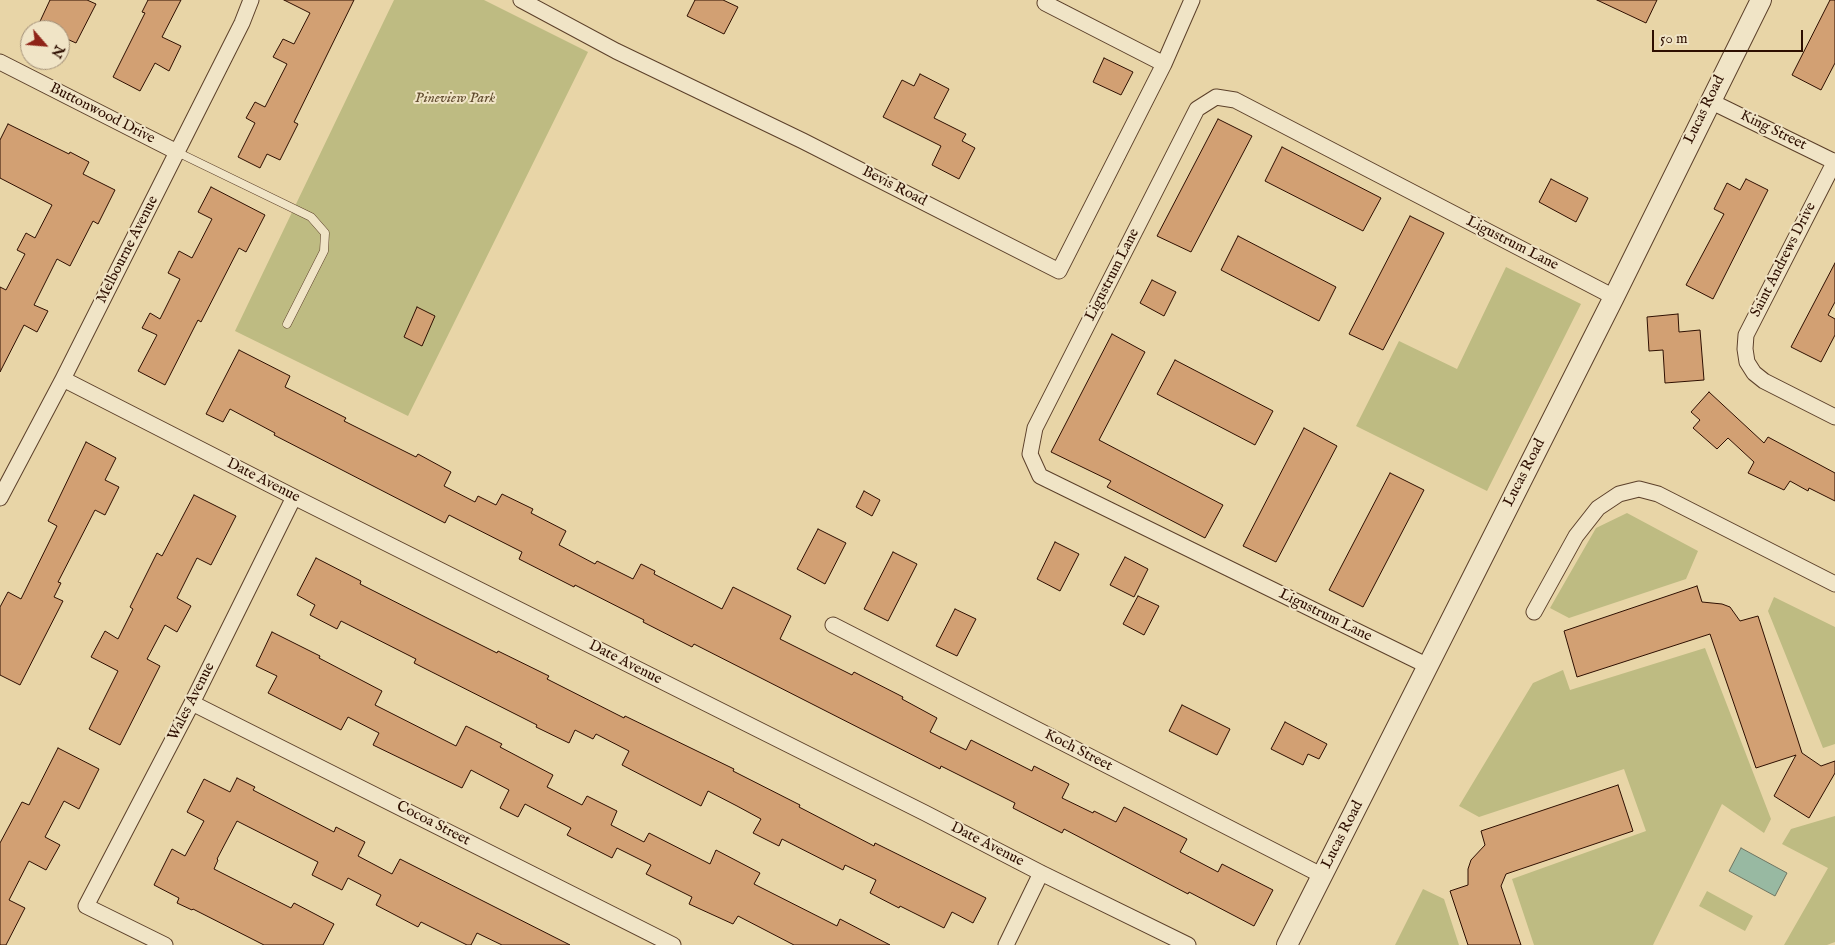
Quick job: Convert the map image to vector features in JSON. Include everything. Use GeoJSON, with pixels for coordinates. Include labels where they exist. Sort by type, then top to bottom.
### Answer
{"type":"FeatureCollection","features":[{"type":"Feature","properties":{"kind":"street","name":"Melbourne Avenue"},"geometry":{"type":"LineString","coordinates":[[0,498],[63,379],[242,23],[251,0]]}},
{"type":"Feature","properties":{"kind":"street","name":"Bevis Road"},"geometry":{"type":"LineString","coordinates":[[521,0],[616,51],[803,141],[1059,271],[1164,64],[1192,0]]}},
{"type":"Feature","properties":{"kind":"street","name":"Lucas Road"},"geometry":{"type":"LineString","coordinates":[[1287,945],[1614,297],[1760,0]]}},
{"type":"Feature","properties":{"kind":"street"},"geometry":{"type":"LineString","coordinates":[[1045,3],[1164,64]]}},
{"type":"Feature","properties":{"kind":"street","name":"Buttonwood Drive"},"geometry":{"type":"LineString","coordinates":[[0,62],[177,152]]}},
{"type":"Feature","properties":{"kind":"street","name":"Ligustrum Lane"},"geometry":{"type":"LineString","coordinates":[[1428,666],[1040,476],[1030,454],[1035,428],[1197,109],[1216,97],[1235,100],[1614,297]]}},
{"type":"Feature","properties":{"kind":"street","name":"King Street"},"geometry":{"type":"LineString","coordinates":[[1710,101],[1835,162]]}},
{"type":"Feature","properties":{"kind":"street","name":"Saint Andrews Drive"},"geometry":{"type":"LineString","coordinates":[[1835,162],[1746,335],[1745,349],[1746,362],[1754,373],[1764,381],[1835,417]]}},
{"type":"Feature","properties":{"kind":"street","name":"Date Avenue"},"geometry":{"type":"LineString","coordinates":[[63,379],[1041,873],[1188,945]]}},
{"type":"Feature","properties":{"kind":"street"},"geometry":{"type":"LineString","coordinates":[[1534,612],[1576,536],[1598,508],[1619,494],[1639,489],[1658,494],[1835,584]]}},
{"type":"Feature","properties":{"kind":"street","name":"Wales Avenue"},"geometry":{"type":"LineString","coordinates":[[165,945],[86,906],[192,703],[294,497]]}},
{"type":"Feature","properties":{"kind":"street","name":"Koch Street"},"geometry":{"type":"LineString","coordinates":[[833,625],[1322,876]]}},
{"type":"Feature","properties":{"kind":"street","name":"Cocoa Street"},"geometry":{"type":"LineString","coordinates":[[192,703],[673,945]]}},
{"type":"Feature","properties":{"kind":"street"},"geometry":{"type":"LineString","coordinates":[[1006,945],[1041,873]]}},
{"type":"Feature","properties":{"kind":"lane"},"geometry":{"type":"LineString","coordinates":[[177,152],[311,217],[325,233],[324,251],[287,324]]}},
{"type":"Feature","properties":{"kind":"green space","name":"Pineview Park"},"geometry":{"type":"Polygon","coordinates":[[[394,0],[484,0],[588,52],[408,416],[235,331],[394,0]]]}},
{"type":"Feature","properties":{"kind":"green space"},"geometry":{"type":"Polygon","coordinates":[[[1506,267],[1581,304],[1487,491],[1356,426],[1399,341],[1457,369],[1506,267]]]}},
{"type":"Feature","properties":{"kind":"green space"},"geometry":{"type":"Polygon","coordinates":[[[1627,513],[1698,551],[1686,579],[1569,618],[1550,608],[1596,528],[1627,513]]]}},
{"type":"Feature","properties":{"kind":"green space"},"geometry":{"type":"Polygon","coordinates":[[[1774,597],[1835,627],[1835,744],[1823,748],[1768,611],[1774,597]]]}},
{"type":"Feature","properties":{"kind":"green space"},"geometry":{"type":"Polygon","coordinates":[[[1705,648],[1771,819],[1764,833],[1722,804],[1653,945],[1534,945],[1512,879],[1646,831],[1624,769],[1479,817],[1459,806],[1533,683],[1563,670],[1570,690],[1705,648]]]}},
{"type":"Feature","properties":{"kind":"green space"},"geometry":{"type":"Polygon","coordinates":[[[1835,816],[1835,942],[1827,945],[1784,945],[1828,868],[1782,844],[1791,829],[1835,816]]]}},
{"type":"Feature","properties":{"kind":"green space"},"geometry":{"type":"Polygon","coordinates":[[[1423,889],[1444,899],[1459,945],[1395,945],[1423,889]]]}},
{"type":"Feature","properties":{"kind":"green space"},"geometry":{"type":"Polygon","coordinates":[[[1707,891],[1753,916],[1745,931],[1699,906],[1707,891]]]}},
{"type":"Feature","properties":{"kind":"shaded area"},"geometry":{"type":"Polygon","coordinates":[[[1741,848],[1787,873],[1775,896],[1729,871],[1741,848]]]}},
{"type":"Feature","properties":{"kind":"building"},"geometry":{"type":"Polygon","coordinates":[[[50,0],[87,0],[96,4],[76,43],[70,40],[70,20],[41,20],[50,0]]]}},
{"type":"Feature","properties":{"kind":"building"},"geometry":{"type":"Polygon","coordinates":[[[148,0],[181,0],[162,37],[181,46],[169,71],[155,63],[140,91],[113,77],[145,13],[142,12],[148,0]]]}},
{"type":"Feature","properties":{"kind":"building"},"geometry":{"type":"Polygon","coordinates":[[[284,0],[354,0],[294,122],[298,124],[280,160],[267,154],[260,168],[238,157],[255,123],[246,118],[255,102],[265,107],[287,64],[273,57],[283,39],[294,44],[310,13],[284,0]]]}},
{"type":"Feature","properties":{"kind":"building"},"geometry":{"type":"Polygon","coordinates":[[[695,0],[723,0],[738,7],[724,34],[687,16],[695,0]]]}},
{"type":"Feature","properties":{"kind":"building"},"geometry":{"type":"Polygon","coordinates":[[[1597,0],[1657,0],[1646,23],[1597,0]]]}},
{"type":"Feature","properties":{"kind":"building"},"geometry":{"type":"Polygon","coordinates":[[[1830,0],[1835,0],[1835,63],[1821,90],[1792,75],[1830,0]]]}},
{"type":"Feature","properties":{"kind":"building"},"geometry":{"type":"Polygon","coordinates":[[[1104,58],[1133,72],[1121,95],[1093,82],[1104,58]]]}},
{"type":"Feature","properties":{"kind":"building"},"geometry":{"type":"Polygon","coordinates":[[[920,74],[949,89],[934,118],[966,134],[962,141],[975,148],[959,179],[932,165],[941,146],[883,117],[902,80],[914,86],[920,74]]]}},
{"type":"Feature","properties":{"kind":"building"},"geometry":{"type":"Polygon","coordinates":[[[1218,119],[1252,136],[1191,252],[1157,236],[1218,119]]]}},
{"type":"Feature","properties":{"kind":"building"},"geometry":{"type":"Polygon","coordinates":[[[8,124],[89,162],[83,174],[115,190],[98,224],[93,221],[70,266],[57,259],[34,305],[48,311],[37,332],[24,325],[0,372],[0,287],[6,290],[25,254],[17,250],[26,233],[35,238],[52,205],[0,178],[0,140],[8,124]]]}},
{"type":"Feature","properties":{"kind":"building"},"geometry":{"type":"Polygon","coordinates":[[[1282,147],[1381,198],[1363,231],[1265,181],[1282,147]]]}},
{"type":"Feature","properties":{"kind":"building"},"geometry":{"type":"Polygon","coordinates":[[[1551,179],[1588,198],[1576,222],[1539,202],[1551,179]]]}},
{"type":"Feature","properties":{"kind":"building"},"geometry":{"type":"Polygon","coordinates":[[[1746,179],[1768,190],[1713,299],[1686,285],[1724,214],[1714,209],[1727,183],[1740,190],[1746,179]]]}},
{"type":"Feature","properties":{"kind":"building"},"geometry":{"type":"Polygon","coordinates":[[[211,187],[265,215],[246,252],[239,248],[201,322],[198,320],[165,385],[138,371],[157,335],[142,328],[150,313],[160,319],[180,279],[168,273],[179,251],[192,258],[212,219],[198,212],[211,187]]]}},
{"type":"Feature","properties":{"kind":"building"},"geometry":{"type":"Polygon","coordinates":[[[1410,216],[1444,233],[1383,350],[1349,334],[1410,216]]]}},
{"type":"Feature","properties":{"kind":"building"},"geometry":{"type":"Polygon","coordinates":[[[1238,236],[1336,287],[1319,321],[1221,270],[1238,236]]]}},
{"type":"Feature","properties":{"kind":"building"},"geometry":{"type":"Polygon","coordinates":[[[1835,263],[1835,302],[1828,315],[1835,319],[1835,335],[1821,362],[1791,347],[1835,263]]]}},
{"type":"Feature","properties":{"kind":"building"},"geometry":{"type":"Polygon","coordinates":[[[1152,280],[1176,292],[1164,316],[1140,303],[1152,280]]]}},
{"type":"Feature","properties":{"kind":"building"},"geometry":{"type":"Polygon","coordinates":[[[417,307],[435,316],[422,346],[404,337],[417,307]]]}},
{"type":"Feature","properties":{"kind":"building"},"geometry":{"type":"Polygon","coordinates":[[[1678,314],[1679,332],[1700,330],[1704,380],[1665,383],[1663,350],[1649,351],[1647,317],[1678,314]]]}},
{"type":"Feature","properties":{"kind":"building"},"geometry":{"type":"Polygon","coordinates":[[[1112,334],[1145,352],[1099,440],[1223,505],[1205,538],[1107,487],[1111,481],[1051,452],[1112,334]]]}},
{"type":"Feature","properties":{"kind":"building"},"geometry":{"type":"Polygon","coordinates":[[[239,350],[290,376],[285,387],[346,418],[344,421],[416,457],[418,454],[451,472],[444,486],[475,502],[478,496],[496,505],[502,494],[533,509],[531,513],[566,531],[559,545],[595,564],[597,561],[633,579],[641,564],[655,571],[654,574],[722,609],[733,587],[791,616],[780,639],[852,675],[854,672],[903,697],[902,699],[937,718],[930,732],[966,750],[971,740],[1032,771],[1034,766],[1069,784],[1062,798],[1093,813],[1094,811],[1116,822],[1124,807],[1187,839],[1180,852],[1218,872],[1222,864],[1273,890],[1254,926],[1189,892],[1188,894],[1064,829],[1062,833],[1013,808],[1015,803],[941,766],[940,769],[694,644],[692,647],[643,622],[644,620],[519,559],[522,552],[449,515],[445,523],[274,435],[275,433],[230,409],[223,422],[206,414],[239,350]]]}},
{"type":"Feature","properties":{"kind":"building"},"geometry":{"type":"Polygon","coordinates":[[[1175,360],[1273,411],[1255,445],[1157,394],[1175,360]]]}},
{"type":"Feature","properties":{"kind":"building"},"geometry":{"type":"Polygon","coordinates":[[[1709,392],[1764,443],[1768,437],[1835,473],[1835,501],[1809,488],[1808,491],[1790,481],[1784,490],[1748,473],[1754,462],[1728,438],[1717,449],[1693,428],[1700,420],[1691,412],[1709,392]]]}},
{"type":"Feature","properties":{"kind":"building"},"geometry":{"type":"Polygon","coordinates":[[[1304,428],[1337,446],[1276,562],[1243,546],[1304,428]]]}},
{"type":"Feature","properties":{"kind":"building"},"geometry":{"type":"Polygon","coordinates":[[[86,442],[116,458],[105,480],[119,487],[105,515],[95,510],[58,582],[61,583],[54,597],[63,601],[20,685],[0,675],[0,607],[8,592],[21,599],[57,526],[48,521],[86,442]]]}},
{"type":"Feature","properties":{"kind":"building"},"geometry":{"type":"Polygon","coordinates":[[[1390,473],[1424,490],[1363,607],[1329,590],[1390,473]]]}},
{"type":"Feature","properties":{"kind":"building"},"geometry":{"type":"Polygon","coordinates":[[[864,491],[880,500],[872,516],[856,507],[864,491]]]}},
{"type":"Feature","properties":{"kind":"building"},"geometry":{"type":"Polygon","coordinates":[[[194,495],[236,516],[211,565],[197,558],[177,598],[191,606],[177,632],[165,625],[147,659],[160,666],[120,745],[89,729],[118,671],[91,657],[105,631],[118,639],[133,609],[130,607],[157,553],[162,556],[194,495]]]}},
{"type":"Feature","properties":{"kind":"building"},"geometry":{"type":"Polygon","coordinates":[[[818,529],[846,543],[825,584],[797,569],[818,529]]]}},
{"type":"Feature","properties":{"kind":"building"},"geometry":{"type":"Polygon","coordinates":[[[1055,542],[1079,554],[1060,591],[1037,579],[1055,542]]]}},
{"type":"Feature","properties":{"kind":"building"},"geometry":{"type":"Polygon","coordinates":[[[893,552],[917,564],[888,621],[864,609],[893,552]]]}},
{"type":"Feature","properties":{"kind":"building"},"geometry":{"type":"Polygon","coordinates":[[[1125,557],[1148,569],[1134,597],[1110,585],[1125,557]]]}},
{"type":"Feature","properties":{"kind":"building"},"geometry":{"type":"Polygon","coordinates":[[[316,558],[361,581],[360,584],[497,653],[498,651],[549,676],[547,679],[624,718],[625,716],[734,769],[733,771],[874,846],[875,843],[986,898],[973,923],[952,912],[944,928],[900,906],[899,908],[870,893],[876,880],[845,865],[843,870],[782,839],[779,846],[753,833],[761,819],[708,791],[701,806],[622,765],[629,751],[596,734],[593,739],[575,730],[569,743],[414,663],[416,659],[341,621],[337,629],[310,615],[315,605],[297,595],[316,558]]]}},
{"type":"Feature","properties":{"kind":"building"},"geometry":{"type":"Polygon","coordinates":[[[1697,586],[1702,602],[1722,604],[1730,607],[1740,621],[1758,616],[1802,753],[1821,766],[1835,761],[1835,773],[1809,818],[1774,796],[1796,755],[1756,768],[1710,634],[1577,677],[1564,631],[1697,586]]]}},
{"type":"Feature","properties":{"kind":"building"},"geometry":{"type":"Polygon","coordinates":[[[1138,596],[1159,606],[1144,635],[1123,624],[1138,596]]]}},
{"type":"Feature","properties":{"kind":"building"},"geometry":{"type":"Polygon","coordinates":[[[955,609],[976,619],[957,656],[936,646],[955,609]]]}},
{"type":"Feature","properties":{"kind":"building"},"geometry":{"type":"Polygon","coordinates":[[[272,632],[320,656],[319,658],[382,691],[375,705],[456,746],[466,726],[502,744],[500,747],[553,775],[547,787],[582,805],[587,796],[617,811],[611,825],[644,842],[649,833],[710,864],[716,850],[760,873],[754,884],[837,926],[840,919],[890,945],[794,945],[738,916],[733,924],[689,904],[692,897],[646,874],[651,865],[617,848],[612,858],[567,835],[571,828],[525,804],[518,817],[500,808],[509,790],[471,770],[462,788],[373,745],[379,733],[348,717],[341,730],[268,693],[277,676],[256,666],[272,632]]]}},
{"type":"Feature","properties":{"kind":"building"},"geometry":{"type":"Polygon","coordinates":[[[1182,705],[1230,729],[1217,755],[1169,731],[1182,705]]]}},
{"type":"Feature","properties":{"kind":"building"},"geometry":{"type":"Polygon","coordinates":[[[1285,722],[1327,744],[1319,759],[1308,754],[1303,765],[1271,749],[1285,722]]]}},
{"type":"Feature","properties":{"kind":"building"},"geometry":{"type":"Polygon","coordinates":[[[58,748],[99,769],[79,809],[64,801],[45,837],[60,845],[46,870],[29,861],[9,900],[25,908],[6,945],[0,945],[0,843],[22,802],[29,805],[58,748]]]}},
{"type":"Feature","properties":{"kind":"building"},"geometry":{"type":"Polygon","coordinates":[[[237,778],[255,787],[253,790],[334,832],[336,827],[365,842],[358,856],[392,874],[400,859],[570,945],[502,945],[477,933],[471,945],[467,945],[421,922],[418,927],[376,905],[381,895],[348,878],[342,890],[312,875],[318,862],[237,821],[217,859],[214,869],[291,908],[294,903],[334,924],[323,945],[264,945],[193,909],[177,903],[179,898],[154,885],[172,849],[185,856],[204,821],[187,812],[204,779],[230,792],[237,778]]]}},
{"type":"Feature","properties":{"kind":"building"},"geometry":{"type":"Polygon","coordinates":[[[1618,785],[1633,831],[1506,874],[1501,886],[1521,945],[1468,945],[1450,891],[1468,885],[1468,869],[1471,860],[1485,845],[1481,831],[1618,785]]]}}]}
